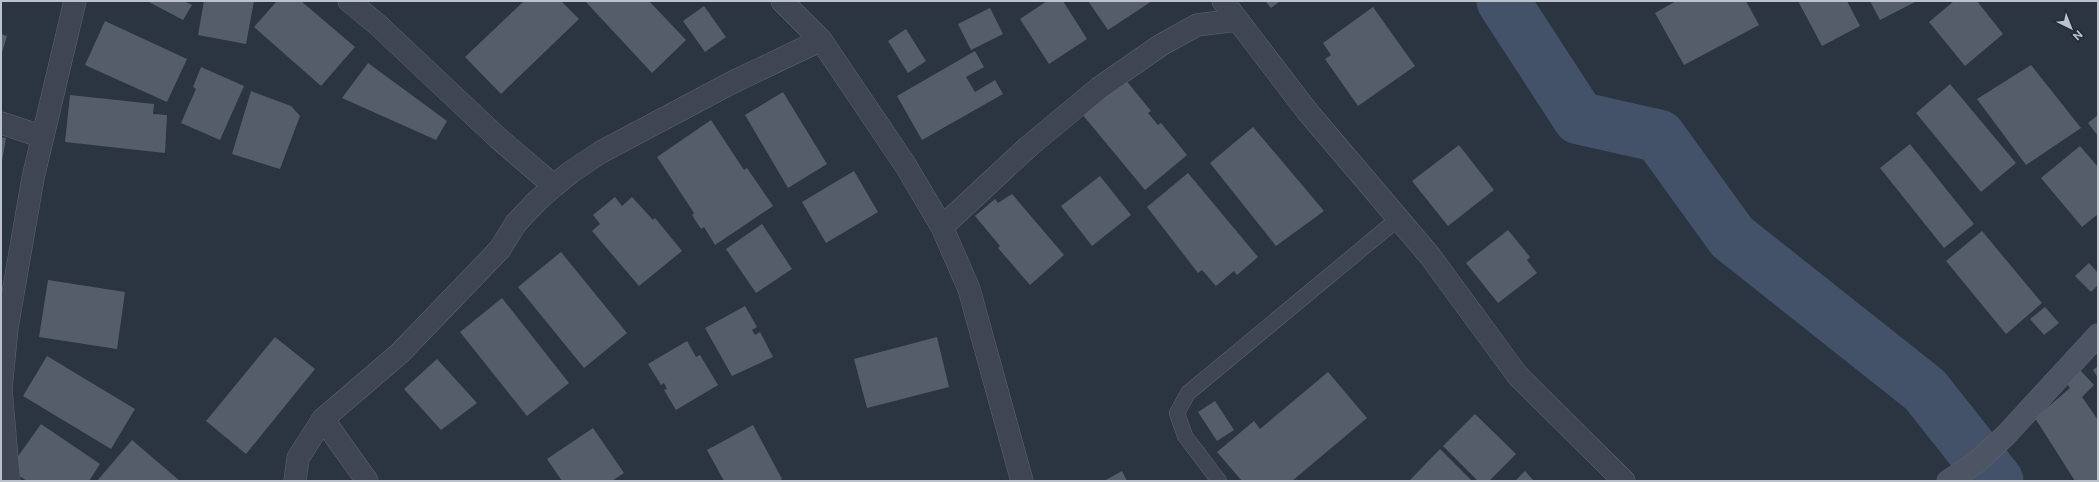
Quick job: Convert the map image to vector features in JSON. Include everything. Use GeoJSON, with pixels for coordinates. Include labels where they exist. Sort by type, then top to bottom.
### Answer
{"type":"FeatureCollection","features":[{"type":"Feature","properties":{"kind":"street"},"geometry":{"type":"LineString","coordinates":[[8,481],[3,441],[1,389],[7,328],[33,178],[75,1]]}},
{"type":"Feature","properties":{"kind":"street"},"geometry":{"type":"LineString","coordinates":[[349,1],[378,25],[498,138],[554,186]]}},
{"type":"Feature","properties":{"kind":"street"},"geometry":{"type":"LineString","coordinates":[[782,1],[821,40],[906,166],[942,227],[969,289],[1022,481]]}},
{"type":"Feature","properties":{"kind":"street"},"geometry":{"type":"LineString","coordinates":[[1223,1],[1307,111],[1430,256],[1518,376],[1624,481]]}},
{"type":"Feature","properties":{"kind":"street"},"geometry":{"type":"LineString","coordinates":[[942,227],[1034,142],[1099,88],[1160,45],[1197,25],[1237,20]]}},
{"type":"Feature","properties":{"kind":"street"},"geometry":{"type":"LineString","coordinates":[[295,481],[298,458],[323,419],[400,353],[500,249],[516,223],[554,186],[571,172],[601,152],[733,82],[821,40]]}},
{"type":"Feature","properties":{"kind":"street"},"geometry":{"type":"LineString","coordinates":[[1,124],[43,137]]}},
{"type":"Feature","properties":{"kind":"street"},"geometry":{"type":"LineString","coordinates":[[1948,481],[1977,462],[2006,435],[2098,334]]}},
{"type":"Feature","properties":{"kind":"street"},"geometry":{"type":"LineString","coordinates":[[323,419],[368,481]]}},
{"type":"Feature","properties":{"kind":"lane"},"geometry":{"type":"LineString","coordinates":[[1219,481],[1185,436],[1177,413],[1188,393],[1399,218]]}},
{"type":"Feature","properties":{"kind":"building"},"geometry":{"type":"Polygon","coordinates":[[[147,1],[184,1],[192,5],[183,20],[147,1]]]}},
{"type":"Feature","properties":{"kind":"building"},"geometry":{"type":"Polygon","coordinates":[[[204,1],[254,1],[246,44],[198,35],[204,1]]]}},
{"type":"Feature","properties":{"kind":"building"},"geometry":{"type":"Polygon","coordinates":[[[277,1],[301,1],[355,47],[321,86],[254,27],[277,1]]]}},
{"type":"Feature","properties":{"kind":"building"},"geometry":{"type":"Polygon","coordinates":[[[524,1],[561,1],[579,19],[501,94],[465,57],[524,1]]]}},
{"type":"Feature","properties":{"kind":"building"},"geometry":{"type":"Polygon","coordinates":[[[585,1],[649,1],[686,40],[652,73],[585,1]]]}},
{"type":"Feature","properties":{"kind":"building"},"geometry":{"type":"Polygon","coordinates":[[[1047,1],[1063,1],[1087,39],[1049,64],[1020,19],[1047,1]]]}},
{"type":"Feature","properties":{"kind":"building"},"geometry":{"type":"Polygon","coordinates":[[[1088,1],[1152,1],[1108,30],[1088,1]]]}},
{"type":"Feature","properties":{"kind":"building"},"geometry":{"type":"Polygon","coordinates":[[[1265,1],[1280,1],[1271,8],[1265,1]]]}},
{"type":"Feature","properties":{"kind":"building"},"geometry":{"type":"Polygon","coordinates":[[[1676,1],[1746,1],[1759,25],[1684,65],[1655,13],[1676,1]]]}},
{"type":"Feature","properties":{"kind":"building"},"geometry":{"type":"Polygon","coordinates":[[[1798,1],[1847,1],[1860,26],[1822,46],[1798,1]]]}},
{"type":"Feature","properties":{"kind":"building"},"geometry":{"type":"Polygon","coordinates":[[[1870,1],[1917,1],[1880,20],[1870,1]]]}},
{"type":"Feature","properties":{"kind":"building"},"geometry":{"type":"Polygon","coordinates":[[[1954,1],[1977,1],[2003,34],[1965,66],[1929,22],[1954,1]]]}},
{"type":"Feature","properties":{"kind":"building"},"geometry":{"type":"Polygon","coordinates":[[[704,6],[726,37],[705,52],[683,21],[704,6]]]}},
{"type":"Feature","properties":{"kind":"building"},"geometry":{"type":"Polygon","coordinates":[[[1373,7],[1415,66],[1358,106],[1325,59],[1331,55],[1323,43],[1373,7]]]}},
{"type":"Feature","properties":{"kind":"building"},"geometry":{"type":"Polygon","coordinates":[[[990,8],[1003,34],[971,50],[958,24],[990,8]]]}},
{"type":"Feature","properties":{"kind":"building"},"geometry":{"type":"Polygon","coordinates":[[[105,21],[187,59],[167,102],[85,65],[105,21]]]}},
{"type":"Feature","properties":{"kind":"building"},"geometry":{"type":"Polygon","coordinates":[[[906,29],[926,61],[908,73],[888,41],[906,29]]]}},
{"type":"Feature","properties":{"kind":"building"},"geometry":{"type":"Polygon","coordinates":[[[1,34],[7,36],[1,56],[1,34]]]}},
{"type":"Feature","properties":{"kind":"building"},"geometry":{"type":"Polygon","coordinates":[[[975,51],[984,67],[966,77],[975,92],[995,80],[1003,94],[922,140],[897,96],[975,51]]]}},
{"type":"Feature","properties":{"kind":"building"},"geometry":{"type":"Polygon","coordinates":[[[368,63],[447,121],[436,140],[342,98],[368,63]]]}},
{"type":"Feature","properties":{"kind":"building"},"geometry":{"type":"Polygon","coordinates":[[[2031,65],[2081,128],[2026,165],[1977,99],[2031,65]]]}},
{"type":"Feature","properties":{"kind":"building"},"geometry":{"type":"Polygon","coordinates":[[[201,67],[244,86],[220,140],[181,123],[196,89],[193,87],[201,67]]]}},
{"type":"Feature","properties":{"kind":"building"},"geometry":{"type":"Polygon","coordinates":[[[1124,78],[1151,111],[1148,113],[1158,125],[1161,123],[1187,155],[1145,190],[1082,114],[1124,78]]]}},
{"type":"Feature","properties":{"kind":"building"},"geometry":{"type":"Polygon","coordinates":[[[1950,84],[2016,163],[1981,192],[1916,113],[1950,84]]]}},
{"type":"Feature","properties":{"kind":"building"},"geometry":{"type":"Polygon","coordinates":[[[251,91],[291,106],[300,116],[280,169],[232,154],[251,91]]]}},
{"type":"Feature","properties":{"kind":"building"},"geometry":{"type":"Polygon","coordinates":[[[783,92],[827,164],[788,188],[745,115],[783,92]]]}},
{"type":"Feature","properties":{"kind":"building"},"geometry":{"type":"Polygon","coordinates":[[[70,95],[154,104],[153,114],[167,115],[165,153],[65,142],[70,95]]]}},
{"type":"Feature","properties":{"kind":"building"},"geometry":{"type":"Polygon","coordinates":[[[2098,115],[2098,136],[2088,123],[2098,115]]]}},
{"type":"Feature","properties":{"kind":"building"},"geometry":{"type":"Polygon","coordinates":[[[711,120],[744,170],[747,168],[773,206],[715,245],[704,227],[701,229],[692,215],[694,213],[657,157],[711,120]]]}},
{"type":"Feature","properties":{"kind":"building"},"geometry":{"type":"Polygon","coordinates":[[[1253,127],[1324,211],[1276,246],[1210,163],[1253,127]]]}},
{"type":"Feature","properties":{"kind":"building"},"geometry":{"type":"Polygon","coordinates":[[[1,137],[6,138],[2,161],[1,161],[1,137]]]}},
{"type":"Feature","properties":{"kind":"building"},"geometry":{"type":"Polygon","coordinates":[[[1910,144],[1974,224],[1944,248],[1880,168],[1910,144]]]}},
{"type":"Feature","properties":{"kind":"building"},"geometry":{"type":"Polygon","coordinates":[[[1459,145],[1494,190],[1448,226],[1412,181],[1459,145]]]}},
{"type":"Feature","properties":{"kind":"building"},"geometry":{"type":"Polygon","coordinates":[[[2080,146],[2098,167],[2098,214],[2082,227],[2041,178],[2080,146]]]}},
{"type":"Feature","properties":{"kind":"building"},"geometry":{"type":"Polygon","coordinates":[[[854,171],[878,212],[826,243],[802,202],[854,171]]]}},
{"type":"Feature","properties":{"kind":"building"},"geometry":{"type":"Polygon","coordinates":[[[1188,173],[1258,257],[1237,275],[1234,271],[1216,286],[1202,270],[1198,273],[1147,207],[1188,173]]]}},
{"type":"Feature","properties":{"kind":"building"},"geometry":{"type":"Polygon","coordinates":[[[1100,176],[1131,215],[1092,246],[1061,206],[1100,176]]]}},
{"type":"Feature","properties":{"kind":"building"},"geometry":{"type":"Polygon","coordinates":[[[1012,194],[1064,255],[1030,285],[998,248],[1000,246],[975,216],[995,199],[998,203],[1012,194]]]}},
{"type":"Feature","properties":{"kind":"building"},"geometry":{"type":"Polygon","coordinates":[[[615,197],[622,206],[632,197],[653,220],[655,218],[682,251],[639,286],[592,231],[600,224],[593,215],[615,197]]]}},
{"type":"Feature","properties":{"kind":"building"},"geometry":{"type":"Polygon","coordinates":[[[762,224],[792,269],[756,293],[726,249],[762,224]]]}},
{"type":"Feature","properties":{"kind":"building"},"geometry":{"type":"Polygon","coordinates":[[[1508,230],[1530,257],[1527,260],[1537,273],[1498,303],[1466,263],[1508,230]]]}},
{"type":"Feature","properties":{"kind":"building"},"geometry":{"type":"Polygon","coordinates":[[[1982,231],[2042,303],[2006,334],[1946,261],[1982,231]]]}},
{"type":"Feature","properties":{"kind":"building"},"geometry":{"type":"Polygon","coordinates":[[[561,252],[627,333],[584,368],[518,287],[561,252]]]}},
{"type":"Feature","properties":{"kind":"building"},"geometry":{"type":"Polygon","coordinates":[[[2089,263],[2098,273],[2098,285],[2091,292],[2075,276],[2089,263]]]}},
{"type":"Feature","properties":{"kind":"building"},"geometry":{"type":"Polygon","coordinates":[[[48,280],[125,292],[117,349],[39,337],[48,280]]]}},
{"type":"Feature","properties":{"kind":"building"},"geometry":{"type":"Polygon","coordinates":[[[502,298],[569,383],[527,416],[460,332],[502,298]]]}},
{"type":"Feature","properties":{"kind":"building"},"geometry":{"type":"Polygon","coordinates":[[[745,306],[757,327],[752,330],[755,335],[760,332],[773,357],[732,376],[705,328],[745,306]]]}},
{"type":"Feature","properties":{"kind":"building"},"geometry":{"type":"Polygon","coordinates":[[[2045,307],[2059,323],[2044,335],[2030,319],[2045,307]]]}},
{"type":"Feature","properties":{"kind":"building"},"geometry":{"type":"Polygon","coordinates":[[[275,337],[315,369],[246,454],[206,421],[275,337]]]}},
{"type":"Feature","properties":{"kind":"building"},"geometry":{"type":"Polygon","coordinates":[[[937,337],[949,387],[867,408],[854,359],[937,337]]]}},
{"type":"Feature","properties":{"kind":"building"},"geometry":{"type":"Polygon","coordinates":[[[687,341],[696,357],[700,355],[718,385],[676,410],[664,390],[667,389],[664,383],[661,385],[648,364],[687,341]]]}},
{"type":"Feature","properties":{"kind":"building"},"geometry":{"type":"Polygon","coordinates":[[[47,356],[135,409],[111,449],[23,396],[47,356]]]}},
{"type":"Feature","properties":{"kind":"building"},"geometry":{"type":"Polygon","coordinates":[[[437,359],[477,403],[441,430],[404,389],[437,359]]]}},
{"type":"Feature","properties":{"kind":"building"},"geometry":{"type":"Polygon","coordinates":[[[2098,366],[2098,378],[2093,370],[2098,366]]]}},
{"type":"Feature","properties":{"kind":"building"},"geometry":{"type":"Polygon","coordinates":[[[2078,368],[2094,385],[2082,397],[2098,420],[2098,481],[2075,481],[2035,418],[2070,388],[2064,380],[2078,368]]]}},
{"type":"Feature","properties":{"kind":"building"},"geometry":{"type":"Polygon","coordinates":[[[1328,372],[1367,418],[1292,481],[1242,481],[1217,452],[1254,421],[1260,429],[1328,372]]]}},
{"type":"Feature","properties":{"kind":"building"},"geometry":{"type":"Polygon","coordinates":[[[1215,401],[1234,430],[1217,441],[1198,412],[1215,401]]]}},
{"type":"Feature","properties":{"kind":"building"},"geometry":{"type":"Polygon","coordinates":[[[1475,414],[1516,454],[1489,481],[1478,481],[1443,446],[1475,414]]]}},
{"type":"Feature","properties":{"kind":"building"},"geometry":{"type":"Polygon","coordinates":[[[41,424],[100,464],[89,481],[27,481],[9,469],[41,424]]]}},
{"type":"Feature","properties":{"kind":"building"},"geometry":{"type":"Polygon","coordinates":[[[753,425],[782,479],[779,481],[724,481],[707,450],[753,425]]]}},
{"type":"Feature","properties":{"kind":"building"},"geometry":{"type":"Polygon","coordinates":[[[593,428],[624,473],[612,481],[562,481],[547,459],[593,428]]]}},
{"type":"Feature","properties":{"kind":"building"},"geometry":{"type":"Polygon","coordinates":[[[132,440],[180,481],[97,481],[132,440]]]}},
{"type":"Feature","properties":{"kind":"building"},"geometry":{"type":"Polygon","coordinates":[[[1440,449],[1472,481],[1409,481],[1440,449]]]}},
{"type":"Feature","properties":{"kind":"building"},"geometry":{"type":"Polygon","coordinates":[[[1122,471],[1127,481],[1104,481],[1122,471]]]}},
{"type":"Feature","properties":{"kind":"building"},"geometry":{"type":"Polygon","coordinates":[[[1525,471],[1534,481],[1515,481],[1525,471]]]}},
{"type":"Feature","properties":{"kind":"waterway"},"geometry":{"type":"LineString","coordinates":[[1503,1],[1579,118],[1659,136],[1732,237],[1925,390],[1997,481]]}}]}
